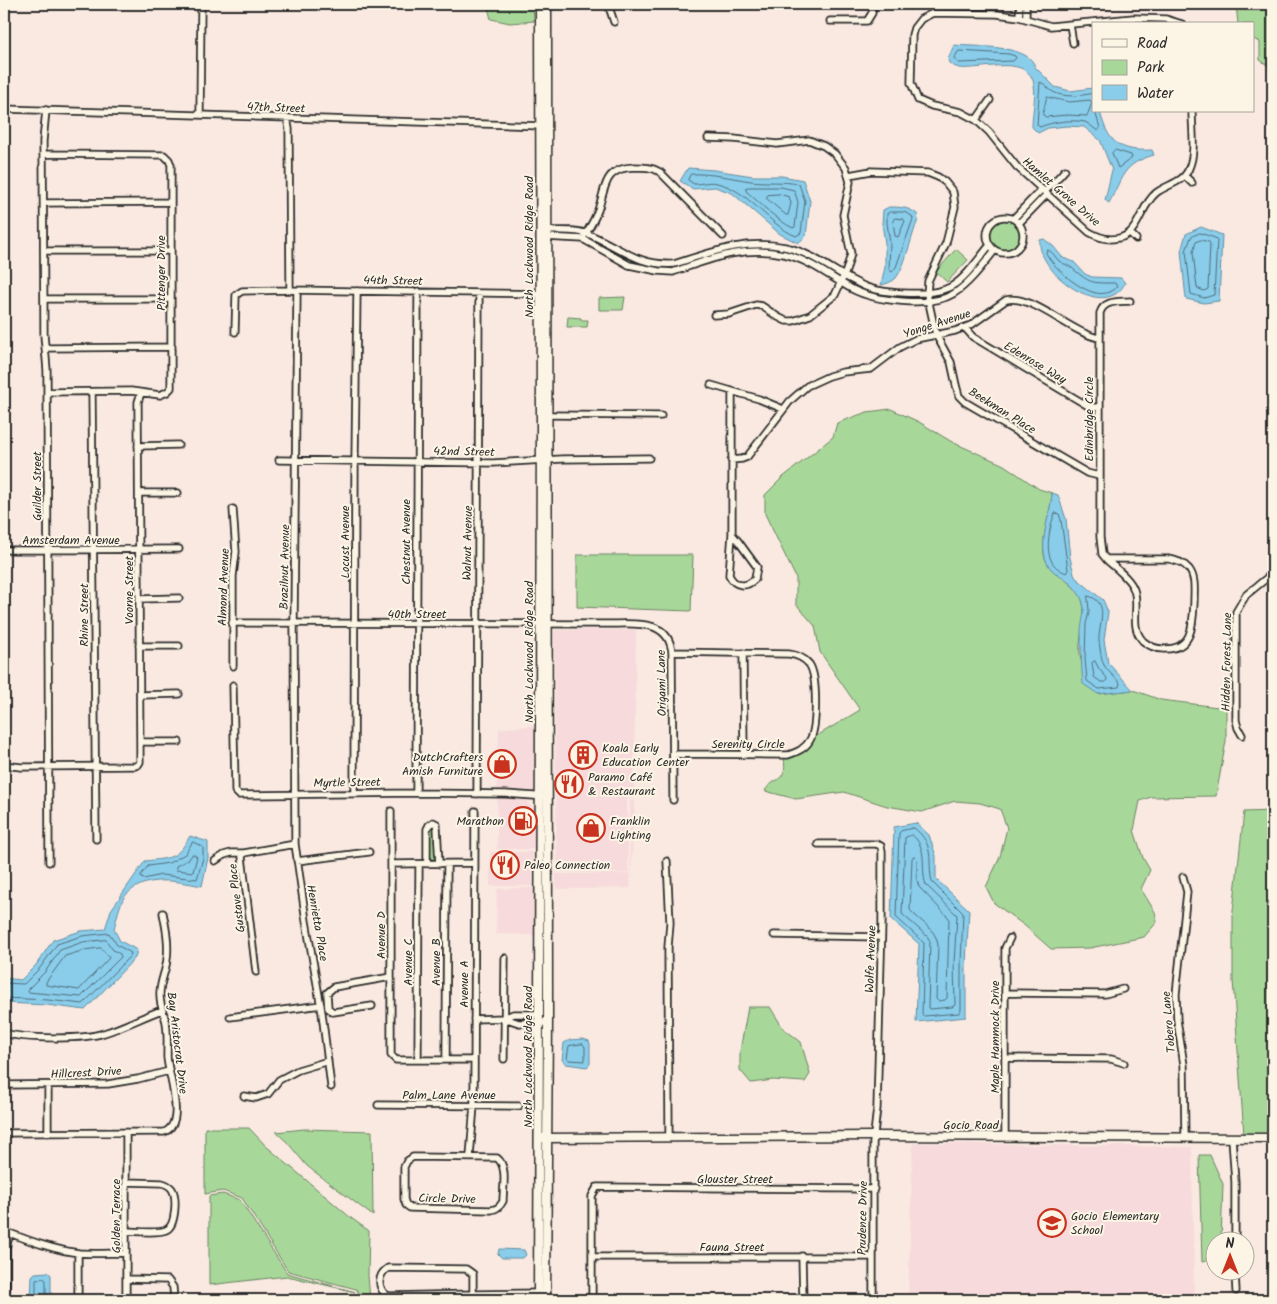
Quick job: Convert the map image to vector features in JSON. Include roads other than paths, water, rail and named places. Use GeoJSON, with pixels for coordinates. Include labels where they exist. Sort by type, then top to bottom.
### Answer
{"type":"FeatureCollection","features":[{"type":"Feature","properties":{"kind":"main road","name":"North Lockwood Ridge Road"},"geometry":{"type":"LineString","coordinates":[[540,4],[543,126],[545,461],[540,796],[543,1138],[542,1296]]}},
{"type":"Feature","properties":{"kind":"main road","name":"North Lockwood Ridge Road"},"geometry":{"type":"LineString","coordinates":[[543,126],[547,4]]}},
{"type":"Feature","properties":{"kind":"main road","name":"North Lockwood Ridge Road"},"geometry":{"type":"LineString","coordinates":[[544,294],[548,416],[545,461]]}},
{"type":"Feature","properties":{"kind":"main road","name":"North Lockwood Ridge Road"},"geometry":{"type":"LineString","coordinates":[[543,1138],[548,1062],[542,1019],[548,797],[544,624]]}},
{"type":"Feature","properties":{"kind":"main road","name":"Gocio Road"},"geometry":{"type":"LineString","coordinates":[[543,1138],[669,1136],[1273,1138]]}},
{"type":"Feature","properties":{"kind":"street"},"geometry":{"type":"LineString","coordinates":[[200,115],[201,4]]}},
{"type":"Feature","properties":{"kind":"street"},"geometry":{"type":"LineString","coordinates":[[608,4],[614,22]]}},
{"type":"Feature","properties":{"kind":"street"},"geometry":{"type":"LineString","coordinates":[[830,21],[866,21],[872,13],[873,4]]}},
{"type":"Feature","properties":{"kind":"street"},"geometry":{"type":"LineString","coordinates":[[1020,4],[1022,18]]}},
{"type":"Feature","properties":{"kind":"street"},"geometry":{"type":"LineString","coordinates":[[1022,18],[1026,4]]}},
{"type":"Feature","properties":{"kind":"street","name":"Hamlet Grove Drive"},"geometry":{"type":"LineString","coordinates":[[1130,233],[1114,239],[1096,236],[1013,163],[990,132],[976,120],[961,112],[932,106],[918,100],[914,95],[911,83],[911,40],[914,28],[921,19],[935,12],[997,14],[1022,18],[1051,26],[1097,20],[1133,18],[1166,19],[1176,22]]}},
{"type":"Feature","properties":{"kind":"street"},"geometry":{"type":"LineString","coordinates":[[1070,25],[1073,43]]}},
{"type":"Feature","properties":{"kind":"street"},"geometry":{"type":"LineString","coordinates":[[976,120],[990,100]]}},
{"type":"Feature","properties":{"kind":"street","name":"47th Street"},"geometry":{"type":"LineString","coordinates":[[4,109],[543,126]]}},
{"type":"Feature","properties":{"kind":"street","name":"Guilder Street"},"geometry":{"type":"LineString","coordinates":[[46,110],[44,154],[44,299],[47,392],[49,862]]}},
{"type":"Feature","properties":{"kind":"street"},"geometry":{"type":"LineString","coordinates":[[1136,239],[1130,233],[1150,199],[1160,190],[1185,176],[1189,170],[1192,157],[1192,112]]}},
{"type":"Feature","properties":{"kind":"street"},"geometry":{"type":"LineString","coordinates":[[287,118],[289,129],[290,290]]}},
{"type":"Feature","properties":{"kind":"street"},"geometry":{"type":"LineString","coordinates":[[708,138],[777,144],[809,140],[824,146],[835,154],[846,168],[849,175],[850,188],[843,215],[850,254],[849,262],[835,295],[810,314],[794,321],[786,321],[762,306],[756,305],[729,314],[714,315]]}},
{"type":"Feature","properties":{"kind":"street","name":"Pittenger Drive"},"geometry":{"type":"LineString","coordinates":[[44,154],[164,155],[171,165],[171,388],[163,394],[131,391],[47,392]]}},
{"type":"Feature","properties":{"kind":"street"},"geometry":{"type":"LineString","coordinates":[[585,236],[598,211],[606,181],[618,170],[628,167],[650,167],[660,172],[724,236]]}},
{"type":"Feature","properties":{"kind":"street"},"geometry":{"type":"LineString","coordinates":[[1019,223],[1065,170]]}},
{"type":"Feature","properties":{"kind":"street","name":"Beekman Place"},"geometry":{"type":"LineString","coordinates":[[849,175],[871,171],[928,173],[938,177],[950,186],[956,202],[946,243],[928,281],[927,294],[936,335],[951,362],[959,396],[965,402],[1086,473],[1099,476]]}},
{"type":"Feature","properties":{"kind":"street"},"geometry":{"type":"LineString","coordinates":[[1185,176],[1192,183]]}},
{"type":"Feature","properties":{"kind":"street"},"geometry":{"type":"LineString","coordinates":[[1014,218],[1045,192]]}},
{"type":"Feature","properties":{"kind":"street"},"geometry":{"type":"LineString","coordinates":[[44,203],[171,202]]}},
{"type":"Feature","properties":{"kind":"street"},"geometry":{"type":"LineString","coordinates":[[1002,217],[1014,218],[1019,223],[1023,237],[1019,246],[1008,252],[995,250],[990,244],[988,234],[992,222],[1002,217]]}},
{"type":"Feature","properties":{"kind":"street"},"geometry":{"type":"LineString","coordinates":[[544,234],[585,236],[621,261],[642,268],[666,272],[730,246],[769,244],[802,252],[820,260],[866,287],[878,290],[927,294],[944,290],[958,282],[990,244]]}},
{"type":"Feature","properties":{"kind":"street"},"geometry":{"type":"LineString","coordinates":[[695,261],[748,251],[772,252],[805,261],[854,290],[877,297],[928,301],[943,298],[962,287],[995,250]]}},
{"type":"Feature","properties":{"kind":"street"},"geometry":{"type":"LineString","coordinates":[[44,251],[171,251]]}},
{"type":"Feature","properties":{"kind":"street"},"geometry":{"type":"LineString","coordinates":[[958,282],[962,287]]}},
{"type":"Feature","properties":{"kind":"street","name":"44th Street"},"geometry":{"type":"LineString","coordinates":[[235,332],[236,299],[238,293],[242,291],[418,291],[544,294]]}},
{"type":"Feature","properties":{"kind":"street","name":"Brazilnut Avenue"},"geometry":{"type":"LineString","coordinates":[[295,844],[294,623],[297,291]]}},
{"type":"Feature","properties":{"kind":"street","name":"Locust Avenue"},"geometry":{"type":"LineString","coordinates":[[354,793],[357,291]]}},
{"type":"Feature","properties":{"kind":"street","name":"Chestnut Avenue"},"geometry":{"type":"LineString","coordinates":[[416,793],[418,291]]}},
{"type":"Feature","properties":{"kind":"street","name":"Walnut Avenue"},"geometry":{"type":"LineString","coordinates":[[477,794],[479,293]]}},
{"type":"Feature","properties":{"kind":"street","name":"Yonge Avenue"},"geometry":{"type":"LineString","coordinates":[[731,460],[747,457],[783,409],[798,393],[817,381],[843,372],[871,369],[909,342],[965,328],[979,321],[1000,302],[1012,298],[1026,301],[1084,334],[1099,338]]}},
{"type":"Feature","properties":{"kind":"street"},"geometry":{"type":"LineString","coordinates":[[44,299],[171,299]]}},
{"type":"Feature","properties":{"kind":"street","name":"Edinbridge Circle"},"geometry":{"type":"LineString","coordinates":[[1106,560],[1100,546],[1099,338],[1101,309],[1109,303],[1130,301]]}},
{"type":"Feature","properties":{"kind":"street","name":"Edenrose Way"},"geometry":{"type":"LineString","coordinates":[[965,328],[973,337],[1088,406],[1099,408]]}},
{"type":"Feature","properties":{"kind":"street"},"geometry":{"type":"LineString","coordinates":[[45,348],[172,347]]}},
{"type":"Feature","properties":{"kind":"street"},"geometry":{"type":"LineString","coordinates":[[711,385],[759,399],[783,409]]}},
{"type":"Feature","properties":{"kind":"street"},"geometry":{"type":"LineString","coordinates":[[732,391],[732,534],[729,576],[738,585],[747,584],[755,579],[757,567],[732,534]]}},
{"type":"Feature","properties":{"kind":"street","name":"Rhine Street"},"geometry":{"type":"LineString","coordinates":[[92,392],[96,839]]}},
{"type":"Feature","properties":{"kind":"street","name":"Voorne Street"},"geometry":{"type":"LineString","coordinates":[[94,766],[138,765],[140,695],[138,402],[141,393]]}},
{"type":"Feature","properties":{"kind":"street"},"geometry":{"type":"LineString","coordinates":[[548,416],[661,416]]}},
{"type":"Feature","properties":{"kind":"street"},"geometry":{"type":"LineString","coordinates":[[138,446],[178,445]]}},
{"type":"Feature","properties":{"kind":"street","name":"42nd Street"},"geometry":{"type":"LineString","coordinates":[[279,460],[479,462],[649,458]]}},
{"type":"Feature","properties":{"kind":"street"},"geometry":{"type":"LineString","coordinates":[[139,493],[178,493]]}},
{"type":"Feature","properties":{"kind":"street","name":"Almond Avenue"},"geometry":{"type":"LineString","coordinates":[[233,509],[236,552],[233,576],[233,666]]}},
{"type":"Feature","properties":{"kind":"street","name":"Amsterdam Avenue"},"geometry":{"type":"LineString","coordinates":[[4,550],[179,548]]}},
{"type":"Feature","properties":{"kind":"street"},"geometry":{"type":"LineString","coordinates":[[1169,559],[1184,564],[1190,570],[1194,585],[1193,622],[1188,638],[1182,644],[1163,650],[1146,644],[1136,630],[1135,591],[1132,584],[1106,560],[1169,559]]}},
{"type":"Feature","properties":{"kind":"street","name":"Hidden Forest Lane"},"geometry":{"type":"LineString","coordinates":[[1242,735],[1236,720],[1236,612],[1246,596],[1273,573]]}},
{"type":"Feature","properties":{"kind":"street"},"geometry":{"type":"LineString","coordinates":[[139,599],[179,598]]}},
{"type":"Feature","properties":{"kind":"street","name":"40th Street"},"geometry":{"type":"LineString","coordinates":[[232,623],[602,624]]}},
{"type":"Feature","properties":{"kind":"street","name":"Origami Lane"},"geometry":{"type":"LineString","coordinates":[[602,624],[655,626],[667,635],[671,642],[673,800]]}},
{"type":"Feature","properties":{"kind":"street"},"geometry":{"type":"LineString","coordinates":[[139,646],[179,646]]}},
{"type":"Feature","properties":{"kind":"street","name":"Serenity Circle"},"geometry":{"type":"LineString","coordinates":[[672,652],[789,654],[804,659],[813,671],[814,715],[813,734],[809,742],[796,752],[788,755],[673,754]]}},
{"type":"Feature","properties":{"kind":"street"},"geometry":{"type":"LineString","coordinates":[[743,653],[744,755]]}},
{"type":"Feature","properties":{"kind":"street","name":"Myrtle Street"},"geometry":{"type":"LineString","coordinates":[[233,685],[235,786],[237,794],[241,796],[416,793],[506,794],[548,797]]}},
{"type":"Feature","properties":{"kind":"street"},"geometry":{"type":"LineString","coordinates":[[140,695],[180,694]]}},
{"type":"Feature","properties":{"kind":"street"},"geometry":{"type":"LineString","coordinates":[[140,742],[179,742]]}},
{"type":"Feature","properties":{"kind":"street"},"geometry":{"type":"LineString","coordinates":[[4,765],[94,766]]}},
{"type":"Feature","properties":{"kind":"street","name":"Avenue D"},"geometry":{"type":"LineString","coordinates":[[391,811],[390,1053],[393,1059],[418,1060]]}},
{"type":"Feature","properties":{"kind":"street","name":"Avenue A"},"geometry":{"type":"LineString","coordinates":[[470,1157],[474,1105],[475,811]]}},
{"type":"Feature","properties":{"kind":"street"},"geometry":{"type":"LineString","coordinates":[[427,864],[427,829],[433,822],[437,824],[439,864]]}},
{"type":"Feature","properties":{"kind":"street"},"geometry":{"type":"LineString","coordinates":[[4,835],[4,884]]}},
{"type":"Feature","properties":{"kind":"street"},"geometry":{"type":"LineString","coordinates":[[244,853],[295,844]]}},
{"type":"Feature","properties":{"kind":"street","name":"Henrietta Place"},"geometry":{"type":"LineString","coordinates":[[295,844],[321,1005],[331,1087]]}},
{"type":"Feature","properties":{"kind":"street","name":"Wolfe Avenue"},"geometry":{"type":"LineString","coordinates":[[818,844],[876,844],[881,846],[881,936],[875,1136]]}},
{"type":"Feature","properties":{"kind":"street"},"geometry":{"type":"LineString","coordinates":[[297,861],[369,852]]}},
{"type":"Feature","properties":{"kind":"street","name":"Gustave Place"},"geometry":{"type":"LineString","coordinates":[[215,861],[231,853],[244,853],[242,857],[256,972]]}},
{"type":"Feature","properties":{"kind":"street"},"geometry":{"type":"LineString","coordinates":[[667,861],[670,923],[668,948],[669,1136]]}},
{"type":"Feature","properties":{"kind":"street"},"geometry":{"type":"LineString","coordinates":[[391,864],[474,863]]}},
{"type":"Feature","properties":{"kind":"street","name":"Avenue C"},"geometry":{"type":"LineString","coordinates":[[418,1060],[419,864]]}},
{"type":"Feature","properties":{"kind":"street","name":"Avenue B"},"geometry":{"type":"LineString","coordinates":[[446,1060],[447,864]]}},
{"type":"Feature","properties":{"kind":"street","name":"Tobero Lane"},"geometry":{"type":"LineString","coordinates":[[1183,877],[1188,892],[1176,994],[1177,1020],[1184,1066],[1185,1138]]}},
{"type":"Feature","properties":{"kind":"street","name":"Bay Aristocrat Drive"},"geometry":{"type":"LineString","coordinates":[[4,1133],[164,1132],[173,1126],[174,1095],[168,1071],[166,1023],[162,1010],[160,986],[167,963],[168,951],[163,913]]}},
{"type":"Feature","properties":{"kind":"street"},"geometry":{"type":"LineString","coordinates":[[774,935],[881,936]]}},
{"type":"Feature","properties":{"kind":"street","name":"Maple Hammock Drive"},"geometry":{"type":"LineString","coordinates":[[1004,1136],[1005,948],[1010,938]]}},
{"type":"Feature","properties":{"kind":"street"},"geometry":{"type":"LineString","coordinates":[[504,1059],[505,958]]}},
{"type":"Feature","properties":{"kind":"street"},"geometry":{"type":"LineString","coordinates":[[372,1006],[333,1012],[328,1008],[327,993],[334,987],[391,977]]}},
{"type":"Feature","properties":{"kind":"street"},"geometry":{"type":"LineString","coordinates":[[1005,993],[1105,994],[1122,989]]}},
{"type":"Feature","properties":{"kind":"street"},"geometry":{"type":"LineString","coordinates":[[230,1017],[321,1005]]}},
{"type":"Feature","properties":{"kind":"street"},"geometry":{"type":"LineString","coordinates":[[4,1033],[24,1037],[76,1038],[100,1034],[162,1010]]}},
{"type":"Feature","properties":{"kind":"street"},"geometry":{"type":"LineString","coordinates":[[474,1018],[504,1018],[513,1014],[542,1019]]}},
{"type":"Feature","properties":{"kind":"street"},"geometry":{"type":"LineString","coordinates":[[1005,1058],[1110,1060],[1124,1064]]}},
{"type":"Feature","properties":{"kind":"street"},"geometry":{"type":"LineString","coordinates":[[418,1060],[474,1060]]}},
{"type":"Feature","properties":{"kind":"street"},"geometry":{"type":"LineString","coordinates":[[244,1096],[256,1098],[268,1094],[279,1080],[298,1070],[309,1066],[318,1066],[328,1061]]}},
{"type":"Feature","properties":{"kind":"street","name":"Hillcrest Drive"},"geometry":{"type":"LineString","coordinates":[[4,1085],[108,1084],[168,1071]]}},
{"type":"Feature","properties":{"kind":"street"},"geometry":{"type":"LineString","coordinates":[[48,1085],[48,1133]]}},
{"type":"Feature","properties":{"kind":"street","name":"Palm Lane Avenue"},"geometry":{"type":"LineString","coordinates":[[378,1105],[519,1106]]}},
{"type":"Feature","properties":{"kind":"street","name":"Golden Terrace"},"geometry":{"type":"LineString","coordinates":[[126,1133],[126,1300]]}},
{"type":"Feature","properties":{"kind":"street","name":"Prudence Drive"},"geometry":{"type":"LineString","coordinates":[[873,1300],[872,1257],[875,1136]]}},
{"type":"Feature","properties":{"kind":"street"},"geometry":{"type":"LineString","coordinates":[[1232,1138],[1235,1182],[1235,1232]]}},
{"type":"Feature","properties":{"kind":"street","name":"Circle Drive"},"geometry":{"type":"LineString","coordinates":[[470,1157],[500,1160],[502,1164],[502,1201],[499,1207],[491,1210],[413,1209],[406,1205],[404,1199],[404,1167],[410,1158],[470,1157]]}},
{"type":"Feature","properties":{"kind":"street"},"geometry":{"type":"LineString","coordinates":[[126,1182],[164,1183],[171,1188],[174,1194],[174,1221],[170,1228],[164,1231],[126,1231]]}},
{"type":"Feature","properties":{"kind":"street","name":"Glouster Street"},"geometry":{"type":"LineString","coordinates":[[592,1258],[592,1194],[597,1188],[874,1189]]}},
{"type":"Feature","properties":{"kind":"street"},"geometry":{"type":"LineString","coordinates":[[6,1300],[7,1232],[47,1246],[78,1253],[126,1253]]}},
{"type":"Feature","properties":{"kind":"street"},"geometry":{"type":"LineString","coordinates":[[78,1253],[78,1300]]}},
{"type":"Feature","properties":{"kind":"street"},"geometry":{"type":"LineString","coordinates":[[802,1256],[802,1300]]}},
{"type":"Feature","properties":{"kind":"street","name":"Fauna Street"},"geometry":{"type":"LineString","coordinates":[[592,1258],[872,1257]]}},
{"type":"Feature","properties":{"kind":"street"},"geometry":{"type":"LineString","coordinates":[[592,1258],[592,1300]]}},
{"type":"Feature","properties":{"kind":"street"},"geometry":{"type":"LineString","coordinates":[[473,1294],[473,1274],[466,1269],[388,1268],[380,1278],[382,1290],[388,1296],[473,1294],[542,1296]]}},
{"type":"Feature","properties":{"kind":"street"},"geometry":{"type":"LineString","coordinates":[[126,1279],[168,1280],[173,1287],[174,1300]]}},
{"type":"Feature","properties":{"kind":"street"},"geometry":{"type":"LineString","coordinates":[[1236,1282],[1236,1291]]}},
{"type":"Feature","properties":{"kind":"water"},"geometry":{"type":"Polygon","coordinates":[[[954,45],[1000,48],[1023,54],[1031,60],[1035,67],[1055,87],[1070,91],[1092,88],[1092,112],[1100,112],[1105,127],[1113,140],[1130,149],[1152,150],[1154,155],[1129,167],[1109,203],[1105,200],[1112,170],[1100,140],[1084,127],[1048,128],[1038,133],[1032,127],[1034,85],[1030,75],[1024,69],[1014,66],[959,68],[949,63],[948,59],[954,45]]]}},
{"type":"Feature","properties":{"kind":"water"},"geometry":{"type":"Polygon","coordinates":[[[688,168],[753,176],[782,176],[803,180],[810,201],[806,236],[798,243],[780,234],[732,193],[715,187],[693,189],[680,181],[688,168]]]}},
{"type":"Feature","properties":{"kind":"water"},"geometry":{"type":"Polygon","coordinates":[[[889,207],[900,207],[910,210],[917,214],[918,220],[900,272],[893,281],[881,285],[885,267],[883,210],[889,207]]]}},
{"type":"Feature","properties":{"kind":"water"},"geometry":{"type":"Polygon","coordinates":[[[1201,227],[1222,235],[1219,301],[1204,303],[1186,299],[1181,251],[1186,234],[1201,227]]]}},
{"type":"Feature","properties":{"kind":"water"},"geometry":{"type":"Polygon","coordinates":[[[1044,239],[1063,258],[1074,262],[1085,274],[1092,277],[1121,278],[1125,283],[1115,294],[1103,298],[1088,295],[1074,288],[1060,278],[1049,266],[1042,253],[1040,240],[1044,239]]]}},
{"type":"Feature","properties":{"kind":"water"},"geometry":{"type":"Polygon","coordinates":[[[1052,493],[1058,495],[1066,519],[1070,558],[1075,577],[1103,600],[1108,612],[1104,640],[1108,663],[1133,690],[1098,694],[1083,684],[1081,630],[1084,611],[1083,604],[1080,596],[1072,586],[1053,571],[1047,563],[1044,554],[1045,534],[1052,493]]]}},
{"type":"Feature","properties":{"kind":"water"},"geometry":{"type":"Polygon","coordinates":[[[916,823],[929,835],[936,856],[936,879],[969,910],[966,963],[966,1017],[916,1022],[919,944],[891,919],[894,827],[916,823]]]}},
{"type":"Feature","properties":{"kind":"water"},"geometry":{"type":"Polygon","coordinates":[[[190,836],[208,842],[208,858],[202,886],[171,881],[151,882],[142,884],[125,896],[114,929],[120,941],[137,950],[135,958],[85,1010],[47,1005],[4,1003],[4,978],[21,980],[36,965],[53,940],[81,931],[105,929],[111,910],[145,861],[172,856],[181,849],[190,836]]]}},
{"type":"Feature","properties":{"kind":"water"},"geometry":{"type":"Polygon","coordinates":[[[583,1039],[589,1041],[590,1044],[590,1064],[587,1067],[566,1064],[562,1060],[564,1043],[570,1040],[583,1039]]]}},
{"type":"Feature","properties":{"kind":"water"},"geometry":{"type":"Polygon","coordinates":[[[499,1249],[524,1250],[526,1255],[523,1258],[502,1258],[498,1254],[499,1249]]]}},
{"type":"Feature","properties":{"kind":"water"},"geometry":{"type":"Polygon","coordinates":[[[48,1272],[51,1275],[51,1300],[31,1300],[32,1276],[35,1273],[48,1272]]]}},
{"type":"Feature","properties":{"kind":"place","name":"Koala Early Education Center"},"geometry":{"type":"Point","coordinates":[583,755]}},
{"type":"Feature","properties":{"kind":"place","name":"DutchCrafters Amish Furniture"},"geometry":{"type":"Point","coordinates":[502,764]}},
{"type":"Feature","properties":{"kind":"place","name":"Paramo Café & Restaurant"},"geometry":{"type":"Point","coordinates":[569,784]}},
{"type":"Feature","properties":{"kind":"place","name":"Marathon"},"geometry":{"type":"Point","coordinates":[523,821]}},
{"type":"Feature","properties":{"kind":"place","name":"Franklin Lighting"},"geometry":{"type":"Point","coordinates":[591,828]}},
{"type":"Feature","properties":{"kind":"place","name":"Paleo Connection"},"geometry":{"type":"Point","coordinates":[505,865]}},
{"type":"Feature","properties":{"kind":"place","name":"Gocio Elementary School"},"geometry":{"type":"Point","coordinates":[1052,1223]}}]}
